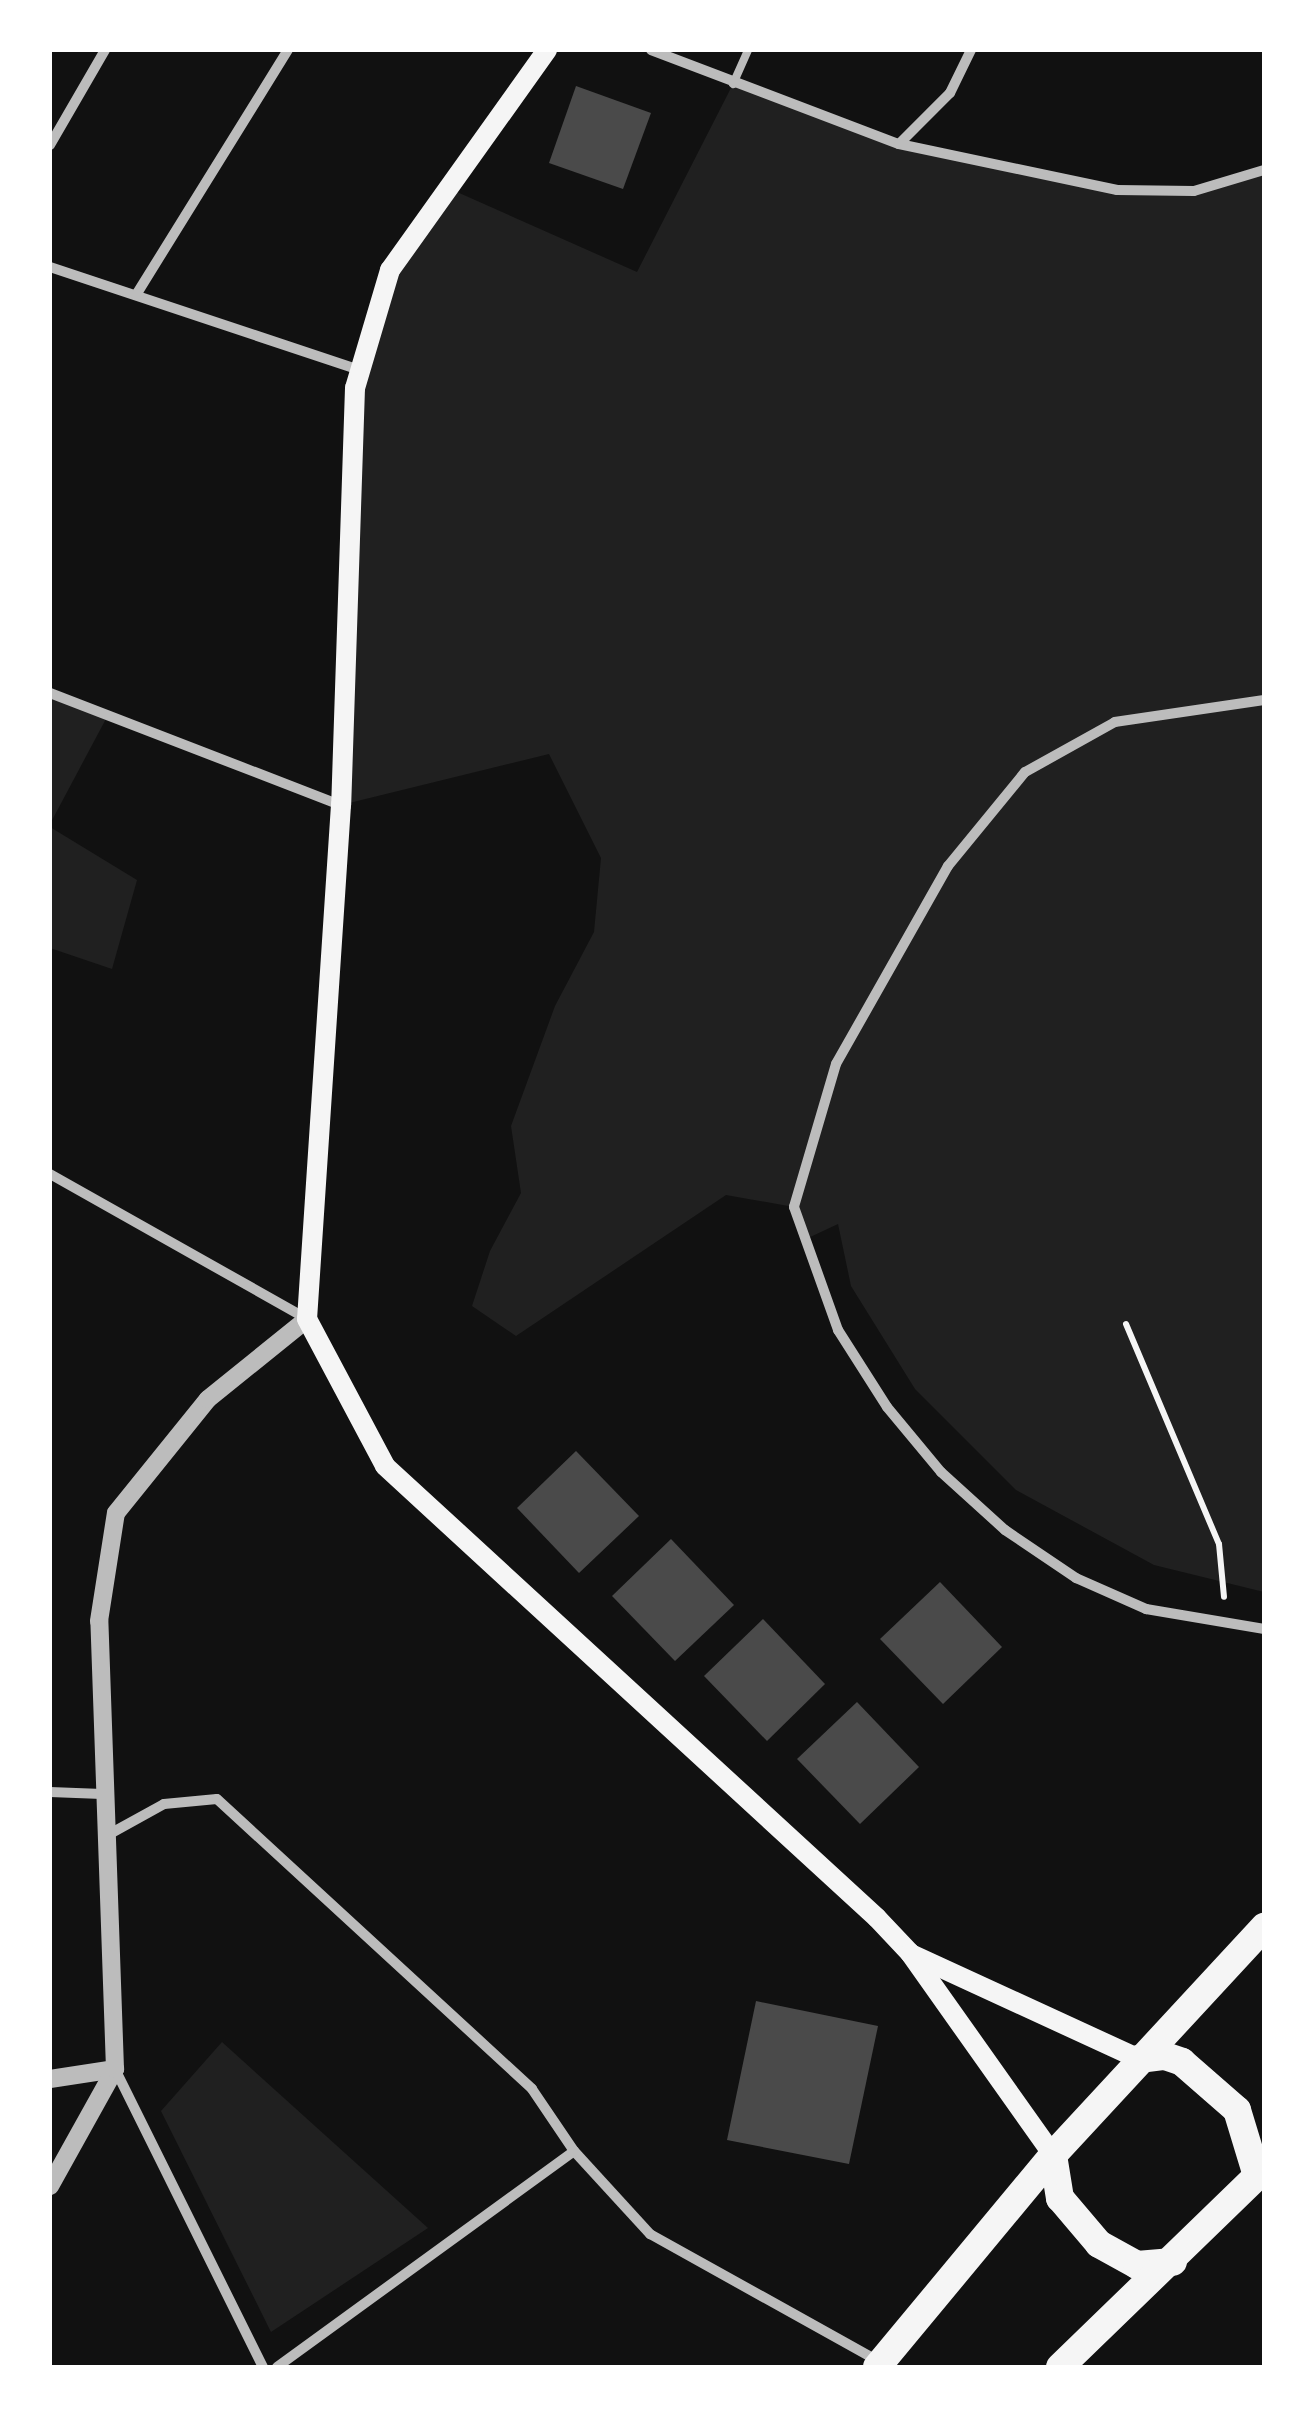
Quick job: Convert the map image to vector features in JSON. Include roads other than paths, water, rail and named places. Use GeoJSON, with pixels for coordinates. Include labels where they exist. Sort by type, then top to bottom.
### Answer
{"type":"FeatureCollection","features":[{"type":"Feature","properties":{"kind":"highway"},"geometry":{"type":"LineString","coordinates":[[879,2365],[1053,2154],[1264,1927]]}},
{"type":"Feature","properties":{"kind":"highway"},"geometry":{"type":"LineString","coordinates":[[1060,2367],[1172,2262],[1260,2172],[1237,2110],[1182,2062],[1165,2056],[1139,2059]]}},
{"type":"Feature","properties":{"kind":"highway"},"geometry":{"type":"LineString","coordinates":[[1053,2154],[1060,2198],[1099,2244],[1137,2265],[1172,2262]]}},
{"type":"Feature","properties":{"kind":"main road"},"geometry":{"type":"LineString","coordinates":[[547,50],[390,270],[360,370],[341,806],[307,1319],[385,1466],[910,1953],[1053,2154]]}},
{"type":"Feature","properties":{"kind":"main road"},"geometry":{"type":"LineString","coordinates":[[910,1953],[1139,2059]]}},
{"type":"Feature","properties":{"kind":"street"},"geometry":{"type":"LineString","coordinates":[[50,144],[105,50]]}},
{"type":"Feature","properties":{"kind":"street"},"geometry":{"type":"LineString","coordinates":[[136,295],[288,50]]}},
{"type":"Feature","properties":{"kind":"street"},"geometry":{"type":"LineString","coordinates":[[651,50],[899,144],[1117,190],[1194,191],[1264,170]]}},
{"type":"Feature","properties":{"kind":"street"},"geometry":{"type":"LineString","coordinates":[[899,144],[950,93],[971,50]]}},
{"type":"Feature","properties":{"kind":"street"},"geometry":{"type":"LineString","coordinates":[[50,267],[360,370]]}},
{"type":"Feature","properties":{"kind":"street"},"geometry":{"type":"LineString","coordinates":[[50,693],[341,806]]}},
{"type":"Feature","properties":{"kind":"street"},"geometry":{"type":"LineString","coordinates":[[1264,700],[1114,722],[1025,772],[948,866],[836,1064],[794,1207],[838,1330],[886,1406],[941,1472],[1005,1530],[1076,1578],[1146,1609],[1264,1629]]}},
{"type":"Feature","properties":{"kind":"street"},"geometry":{"type":"LineString","coordinates":[[50,1174],[307,1319],[208,1400],[116,1513],[99,1622],[114,2069],[263,2367]]}},
{"type":"Feature","properties":{"kind":"street"},"geometry":{"type":"LineString","coordinates":[[50,1792],[102,1794]]}},
{"type":"Feature","properties":{"kind":"street"},"geometry":{"type":"LineString","coordinates":[[106,1836],[164,1804],[217,1799],[532,2089],[574,2152],[650,2234],[879,2365]]}},
{"type":"Feature","properties":{"kind":"street"},"geometry":{"type":"LineString","coordinates":[[50,2079],[114,2069]]}},
{"type":"Feature","properties":{"kind":"street"},"geometry":{"type":"LineString","coordinates":[[50,2186],[114,2069]]}},
{"type":"Feature","properties":{"kind":"street"},"geometry":{"type":"LineString","coordinates":[[277,2367],[574,2152]]}},
{"type":"Feature","properties":{"kind":"lane"},"geometry":{"type":"LineString","coordinates":[[733,84],[748,50]]}}]}
